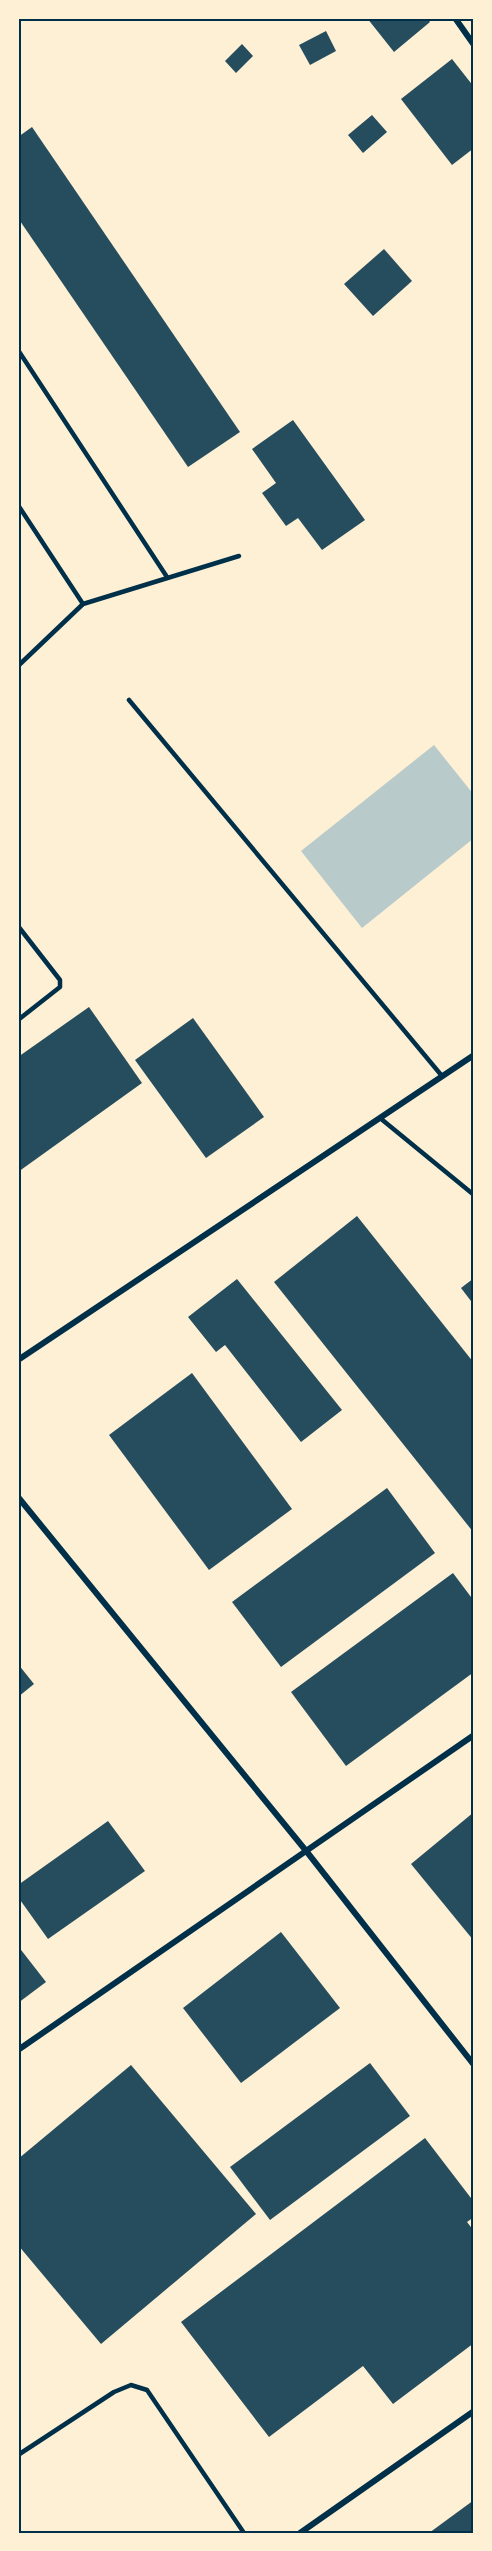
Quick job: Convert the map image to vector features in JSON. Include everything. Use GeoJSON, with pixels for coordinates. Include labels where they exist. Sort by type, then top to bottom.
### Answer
{"type":"FeatureCollection","features":[{"type":"Feature","properties":{"kind":"street"},"geometry":{"type":"LineString","coordinates":[[455,18],[474,45]]}},
{"type":"Feature","properties":{"kind":"street"},"geometry":{"type":"LineString","coordinates":[[18,1360],[474,1054]]}},
{"type":"Feature","properties":{"kind":"street"},"geometry":{"type":"LineString","coordinates":[[18,1497],[307,1852],[473,2063]]}},
{"type":"Feature","properties":{"kind":"street"},"geometry":{"type":"LineString","coordinates":[[18,2050],[474,1735]]}},
{"type":"Feature","properties":{"kind":"street"},"geometry":{"type":"LineString","coordinates":[[300,2533],[474,2412]]}},
{"type":"Feature","properties":{"kind":"lane"},"geometry":{"type":"LineString","coordinates":[[18,350],[167,577]]}},
{"type":"Feature","properties":{"kind":"lane"},"geometry":{"type":"LineString","coordinates":[[18,505],[82,604]]}},
{"type":"Feature","properties":{"kind":"lane"},"geometry":{"type":"LineString","coordinates":[[18,666],[82,604],[239,556]]}},
{"type":"Feature","properties":{"kind":"lane"},"geometry":{"type":"LineString","coordinates":[[129,700],[442,1076]]}},
{"type":"Feature","properties":{"kind":"lane"},"geometry":{"type":"LineString","coordinates":[[18,926],[60,980],[60,987],[18,1020]]}},
{"type":"Feature","properties":{"kind":"lane"},"geometry":{"type":"LineString","coordinates":[[380,1118],[474,1196]]}},
{"type":"Feature","properties":{"kind":"lane"},"geometry":{"type":"LineString","coordinates":[[18,2455],[114,2391],[131,2385],[139,2387],[147,2390],[244,2533]]}},
{"type":"Feature","properties":{"kind":"shaded area"},"geometry":{"type":"Polygon","coordinates":[[[434,745],[474,795],[474,838],[362,928],[301,851],[434,745]]]}},
{"type":"Feature","properties":{"kind":"building"},"geometry":{"type":"Polygon","coordinates":[[[367,18],[427,18],[430,22],[394,52],[367,18]]]}},
{"type":"Feature","properties":{"kind":"building"},"geometry":{"type":"Polygon","coordinates":[[[326,31],[336,51],[310,65],[299,45],[326,31]]]}},
{"type":"Feature","properties":{"kind":"building"},"geometry":{"type":"Polygon","coordinates":[[[242,44],[253,56],[236,73],[225,61],[242,44]]]}},
{"type":"Feature","properties":{"kind":"building"},"geometry":{"type":"Polygon","coordinates":[[[452,59],[474,87],[474,148],[452,165],[401,99],[452,59]]]}},
{"type":"Feature","properties":{"kind":"building"},"geometry":{"type":"Polygon","coordinates":[[[372,115],[387,132],[363,153],[348,135],[372,115]]]}},
{"type":"Feature","properties":{"kind":"building"},"geometry":{"type":"Polygon","coordinates":[[[32,127],[240,432],[188,467],[18,218],[18,137],[32,127]]]}},
{"type":"Feature","properties":{"kind":"building"},"geometry":{"type":"Polygon","coordinates":[[[384,249],[412,281],[373,316],[344,284],[384,249]]]}},
{"type":"Feature","properties":{"kind":"building"},"geometry":{"type":"Polygon","coordinates":[[[293,420],[365,520],[322,550],[298,518],[286,526],[262,493],[276,483],[252,449],[293,420]]]}},
{"type":"Feature","properties":{"kind":"building"},"geometry":{"type":"Polygon","coordinates":[[[89,1007],[142,1083],[18,1172],[18,1057],[89,1007]]]}},
{"type":"Feature","properties":{"kind":"building"},"geometry":{"type":"Polygon","coordinates":[[[193,1018],[264,1117],[206,1158],[135,1060],[193,1018]]]}},
{"type":"Feature","properties":{"kind":"building"},"geometry":{"type":"Polygon","coordinates":[[[357,1216],[474,1363],[474,1533],[274,1282],[357,1216]]]}},
{"type":"Feature","properties":{"kind":"building"},"geometry":{"type":"Polygon","coordinates":[[[474,1278],[474,1305],[461,1288],[474,1278]]]}},
{"type":"Feature","properties":{"kind":"building"},"geometry":{"type":"Polygon","coordinates":[[[237,1279],[342,1410],[301,1442],[225,1345],[216,1352],[188,1317],[237,1279]]]}},
{"type":"Feature","properties":{"kind":"building"},"geometry":{"type":"Polygon","coordinates":[[[192,1373],[292,1509],[209,1570],[109,1435],[192,1373]]]}},
{"type":"Feature","properties":{"kind":"building"},"geometry":{"type":"Polygon","coordinates":[[[387,1488],[435,1553],[281,1667],[232,1602],[387,1488]]]}},
{"type":"Feature","properties":{"kind":"building"},"geometry":{"type":"Polygon","coordinates":[[[453,1573],[474,1601],[474,1672],[346,1766],[291,1692],[453,1573]]]}},
{"type":"Feature","properties":{"kind":"building"},"geometry":{"type":"Polygon","coordinates":[[[18,1664],[34,1684],[18,1697],[18,1664]]]}},
{"type":"Feature","properties":{"kind":"building"},"geometry":{"type":"Polygon","coordinates":[[[474,1812],[474,1941],[411,1864],[474,1812]]]}},
{"type":"Feature","properties":{"kind":"building"},"geometry":{"type":"Polygon","coordinates":[[[108,1821],[145,1871],[48,1939],[18,1897],[18,1885],[108,1821]]]}},
{"type":"Feature","properties":{"kind":"building"},"geometry":{"type":"Polygon","coordinates":[[[281,1932],[340,2008],[241,2083],[183,2008],[281,1932]]]}},
{"type":"Feature","properties":{"kind":"building"},"geometry":{"type":"Polygon","coordinates":[[[18,1946],[46,1982],[18,2003],[18,1946]]]}},
{"type":"Feature","properties":{"kind":"building"},"geometry":{"type":"Polygon","coordinates":[[[370,2063],[410,2116],[270,2220],[230,2167],[370,2063]]]}},
{"type":"Feature","properties":{"kind":"building"},"geometry":{"type":"Polygon","coordinates":[[[131,2065],[256,2214],[101,2344],[18,2245],[18,2159],[131,2065]]]}},
{"type":"Feature","properties":{"kind":"building"},"geometry":{"type":"Polygon","coordinates":[[[425,2138],[474,2202],[474,2217],[467,2222],[474,2231],[474,2343],[393,2404],[363,2366],[269,2437],[181,2322],[425,2138]]]}},
{"type":"Feature","properties":{"kind":"building"},"geometry":{"type":"Polygon","coordinates":[[[474,2500],[474,2533],[429,2533],[474,2500]]]}}]}
